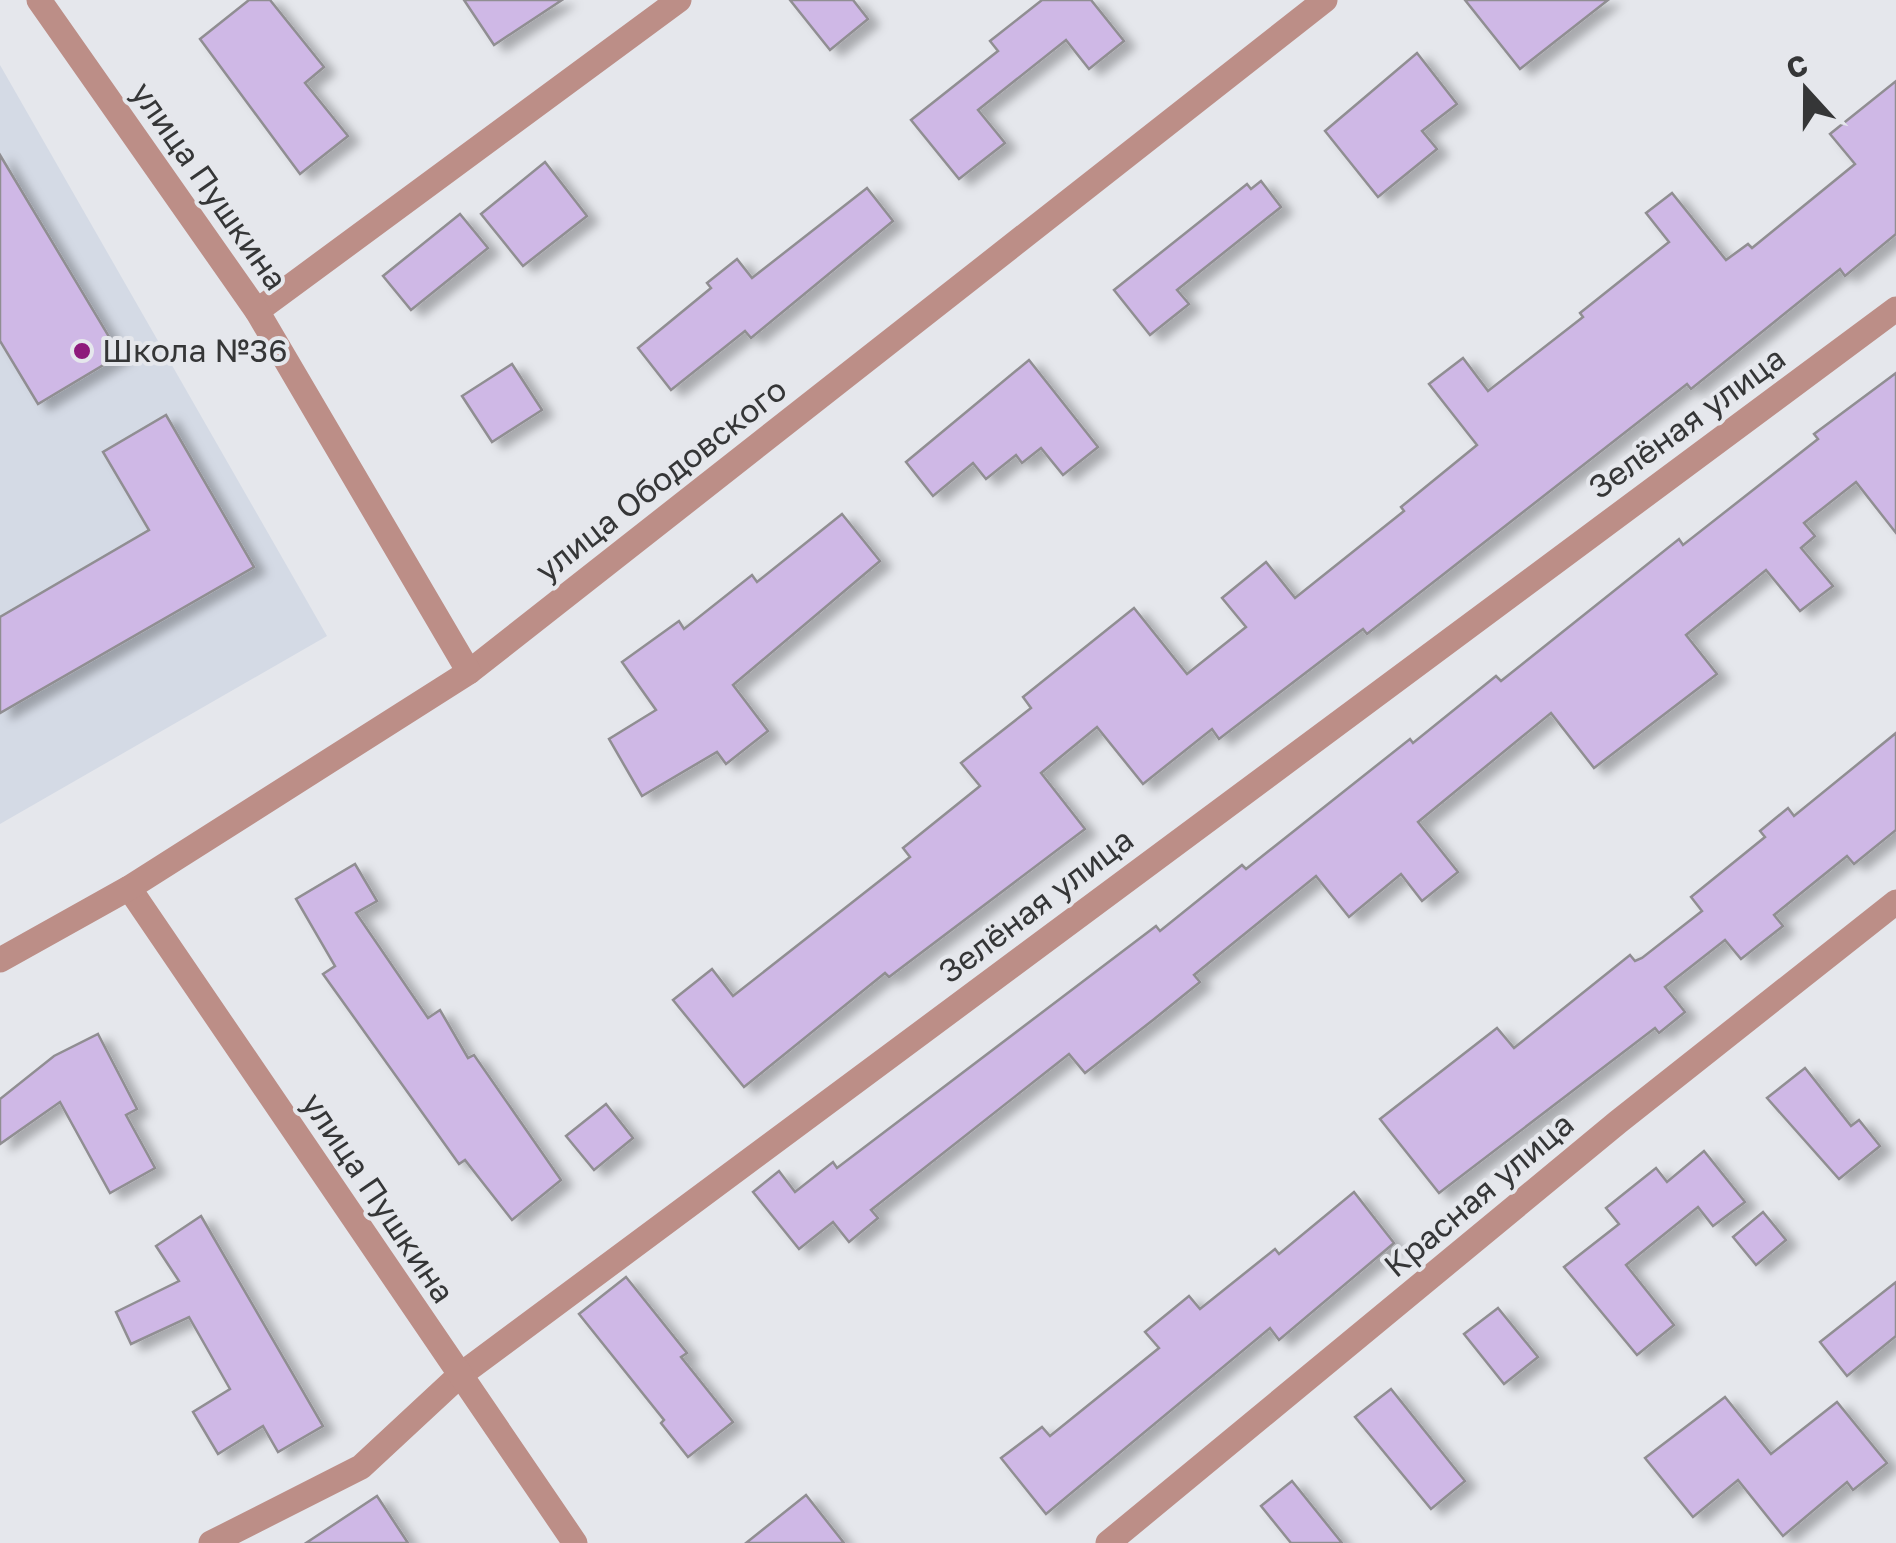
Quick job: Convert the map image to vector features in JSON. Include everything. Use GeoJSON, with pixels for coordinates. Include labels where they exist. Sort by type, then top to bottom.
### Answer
{"type":"FeatureCollection","features":[{"type":"Feature","properties":{"kind":"street","name":"улица Пушкина"},"geometry":{"type":"LineString","coordinates":[[40,0],[257,311],[468,672]]}},
{"type":"Feature","properties":{"kind":"street"},"geometry":{"type":"LineString","coordinates":[[257,311],[679,0]]}},
{"type":"Feature","properties":{"kind":"street","name":"улица Ободовского"},"geometry":{"type":"LineString","coordinates":[[0,960],[130,888],[468,672],[1326,0]]}},
{"type":"Feature","properties":{"kind":"street","name":"Зелёная улица"},"geometry":{"type":"LineString","coordinates":[[212,1543],[361,1467],[459,1376],[1896,309]]}},
{"type":"Feature","properties":{"kind":"street","name":"улица Пушкина"},"geometry":{"type":"LineString","coordinates":[[130,888],[575,1543]]}},
{"type":"Feature","properties":{"kind":"street","name":"Красная улица"},"geometry":{"type":"LineString","coordinates":[[1108,1543],[1618,1122],[1896,902]]}},
{"type":"Feature","properties":{"kind":"shaded area","name":"Школа №36"},"geometry":{"type":"Polygon","coordinates":[[[0,65],[327,636],[0,824],[0,65]]]}},
{"type":"Feature","properties":{"kind":"building"},"geometry":{"type":"Polygon","coordinates":[[[249,0],[270,0],[324,67],[305,83],[348,136],[300,174],[200,39],[249,0]]]}},
{"type":"Feature","properties":{"kind":"building"},"geometry":{"type":"Polygon","coordinates":[[[464,0],[562,0],[494,45],[464,0]]]}},
{"type":"Feature","properties":{"kind":"building"},"geometry":{"type":"Polygon","coordinates":[[[790,0],[853,0],[868,19],[830,50],[790,0]]]}},
{"type":"Feature","properties":{"kind":"building"},"geometry":{"type":"Polygon","coordinates":[[[1042,0],[1091,0],[1124,41],[1089,69],[1066,40],[978,110],[1005,143],[959,179],[911,120],[998,51],[990,41],[1042,0]]]}},
{"type":"Feature","properties":{"kind":"building"},"geometry":{"type":"Polygon","coordinates":[[[1465,0],[1608,0],[1520,69],[1465,0]]]}},
{"type":"Feature","properties":{"kind":"building"},"geometry":{"type":"Polygon","coordinates":[[[1417,53],[1457,104],[1422,131],[1437,149],[1378,197],[1325,131],[1417,53]]]}},
{"type":"Feature","properties":{"kind":"building"},"geometry":{"type":"Polygon","coordinates":[[[1896,81],[1896,234],[1845,276],[1840,269],[1691,389],[1687,384],[1367,634],[1363,629],[1219,739],[1212,729],[1143,784],[1097,727],[1041,773],[1085,829],[889,977],[885,973],[744,1087],[673,1000],[712,969],[733,996],[910,857],[903,848],[980,786],[961,763],[1031,708],[1023,697],[1134,608],[1187,674],[1246,627],[1222,598],[1266,562],[1295,598],[1404,511],[1401,507],[1477,445],[1429,384],[1463,358],[1488,391],[1583,317],[1580,313],[1669,242],[1646,213],[1672,193],[1726,260],[1748,244],[1752,248],[1855,164],[1830,134],[1896,81]]]}},
{"type":"Feature","properties":{"kind":"building"},"geometry":{"type":"Polygon","coordinates":[[[0,155],[120,355],[38,404],[0,341],[0,155]]]}},
{"type":"Feature","properties":{"kind":"building"},"geometry":{"type":"Polygon","coordinates":[[[545,162],[587,216],[523,266],[481,214],[545,162]]]}},
{"type":"Feature","properties":{"kind":"building"},"geometry":{"type":"Polygon","coordinates":[[[1261,181],[1281,207],[1177,290],[1189,304],[1150,335],[1114,290],[1247,184],[1251,189],[1261,181]]]}},
{"type":"Feature","properties":{"kind":"building"},"geometry":{"type":"Polygon","coordinates":[[[867,188],[893,221],[751,338],[745,331],[671,390],[638,348],[711,288],[707,283],[737,259],[752,278],[867,188]]]}},
{"type":"Feature","properties":{"kind":"building"},"geometry":{"type":"Polygon","coordinates":[[[460,214],[488,248],[411,310],[383,276],[460,214]]]}},
{"type":"Feature","properties":{"kind":"building"},"geometry":{"type":"Polygon","coordinates":[[[1029,360],[1098,447],[1063,475],[1041,448],[1022,463],[1016,455],[986,479],[973,463],[933,496],[906,462],[1029,360]]]}},
{"type":"Feature","properties":{"kind":"building"},"geometry":{"type":"Polygon","coordinates":[[[512,364],[542,410],[492,442],[462,396],[512,364]]]}},
{"type":"Feature","properties":{"kind":"building"},"geometry":{"type":"Polygon","coordinates":[[[1896,373],[1896,533],[1856,482],[1804,523],[1815,536],[1801,548],[1833,586],[1800,611],[1766,570],[1686,635],[1717,674],[1594,768],[1551,713],[1418,822],[1458,872],[1422,901],[1401,874],[1349,917],[1316,876],[1194,975],[1200,982],[1153,1020],[1085,1073],[1069,1054],[871,1210],[878,1218],[849,1242],[833,1222],[799,1249],[753,1192],[779,1171],[795,1192],[833,1162],[837,1168],[1156,926],[1160,931],[1242,865],[1246,869],[1410,739],[1413,743],[1496,676],[1501,681],[1679,539],[1683,545],[1818,439],[1814,434],[1896,373]]]}},
{"type":"Feature","properties":{"kind":"building"},"geometry":{"type":"Polygon","coordinates":[[[166,415],[254,567],[0,713],[0,617],[149,530],[103,452],[166,415]]]}},
{"type":"Feature","properties":{"kind":"building"},"geometry":{"type":"Polygon","coordinates":[[[842,514],[880,561],[733,685],[768,731],[726,764],[717,752],[642,796],[609,739],[656,710],[622,662],[679,621],[684,629],[752,575],[757,582],[842,514]]]}},
{"type":"Feature","properties":{"kind":"building"},"geometry":{"type":"Polygon","coordinates":[[[1896,733],[1896,830],[1854,864],[1847,856],[1774,915],[1783,926],[1741,959],[1725,940],[1665,987],[1685,1012],[1659,1033],[1655,1028],[1439,1193],[1380,1119],[1497,1028],[1514,1048],[1630,955],[1635,961],[1642,958],[1702,911],[1691,897],[1765,837],[1760,831],[1788,808],[1794,816],[1896,733]]]}},
{"type":"Feature","properties":{"kind":"building"},"geometry":{"type":"Polygon","coordinates":[[[355,864],[377,901],[356,913],[428,1018],[440,1010],[468,1058],[474,1055],[561,1180],[512,1220],[465,1160],[459,1164],[323,974],[335,966],[296,899],[355,864]]]}},
{"type":"Feature","properties":{"kind":"building"},"geometry":{"type":"Polygon","coordinates":[[[98,1034],[137,1109],[126,1115],[155,1168],[110,1193],[60,1102],[0,1144],[0,1099],[54,1056],[98,1034]]]}},
{"type":"Feature","properties":{"kind":"building"},"geometry":{"type":"Polygon","coordinates":[[[1805,1068],[1851,1126],[1859,1120],[1880,1146],[1839,1179],[1767,1098],[1805,1068]]]}},
{"type":"Feature","properties":{"kind":"building"},"geometry":{"type":"Polygon","coordinates":[[[606,1104],[633,1138],[594,1170],[566,1136],[606,1104]]]}},
{"type":"Feature","properties":{"kind":"building"},"geometry":{"type":"Polygon","coordinates":[[[1704,1151],[1745,1202],[1713,1226],[1698,1207],[1626,1265],[1674,1325],[1637,1355],[1564,1267],[1619,1224],[1606,1208],[1656,1168],[1667,1182],[1704,1151]]]}},
{"type":"Feature","properties":{"kind":"building"},"geometry":{"type":"Polygon","coordinates":[[[1354,1192],[1394,1243],[1279,1340],[1270,1328],[1046,1514],[1001,1458],[1042,1427],[1050,1436],[1159,1348],[1145,1332],[1189,1296],[1200,1309],[1275,1249],[1279,1254],[1354,1192]]]}},
{"type":"Feature","properties":{"kind":"building"},"geometry":{"type":"Polygon","coordinates":[[[1763,1212],[1786,1240],[1756,1265],[1733,1237],[1763,1212]]]}},
{"type":"Feature","properties":{"kind":"building"},"geometry":{"type":"Polygon","coordinates":[[[201,1216],[323,1426],[278,1452],[263,1426],[218,1454],[193,1412],[230,1389],[189,1317],[131,1344],[116,1312],[179,1281],[156,1246],[201,1216]]]}},
{"type":"Feature","properties":{"kind":"building"},"geometry":{"type":"Polygon","coordinates":[[[626,1277],[687,1353],[681,1357],[733,1422],[688,1457],[661,1423],[664,1420],[579,1314],[626,1277]]]}},
{"type":"Feature","properties":{"kind":"building"},"geometry":{"type":"Polygon","coordinates":[[[1896,1282],[1896,1336],[1847,1376],[1820,1342],[1896,1282]]]}},
{"type":"Feature","properties":{"kind":"building"},"geometry":{"type":"Polygon","coordinates":[[[1498,1308],[1538,1357],[1504,1384],[1464,1334],[1498,1308]]]}},
{"type":"Feature","properties":{"kind":"building"},"geometry":{"type":"Polygon","coordinates":[[[1391,1389],[1465,1481],[1431,1509],[1355,1417],[1391,1389]]]}},
{"type":"Feature","properties":{"kind":"building"},"geometry":{"type":"Polygon","coordinates":[[[1725,1397],[1771,1454],[1837,1402],[1887,1463],[1853,1490],[1847,1482],[1783,1536],[1738,1480],[1693,1517],[1645,1458],[1725,1397]]]}},
{"type":"Feature","properties":{"kind":"building"},"geometry":{"type":"Polygon","coordinates":[[[1292,1481],[1342,1543],[1291,1543],[1261,1506],[1292,1481]]]}},
{"type":"Feature","properties":{"kind":"building"},"geometry":{"type":"Polygon","coordinates":[[[806,1495],[844,1543],[746,1543],[806,1495]]]}},
{"type":"Feature","properties":{"kind":"building"},"geometry":{"type":"Polygon","coordinates":[[[377,1496],[408,1543],[306,1543],[377,1496]]]}},
{"type":"Feature","properties":{"kind":"place","name":"Школа №36"},"geometry":{"type":"Point","coordinates":[82,351]}}]}
